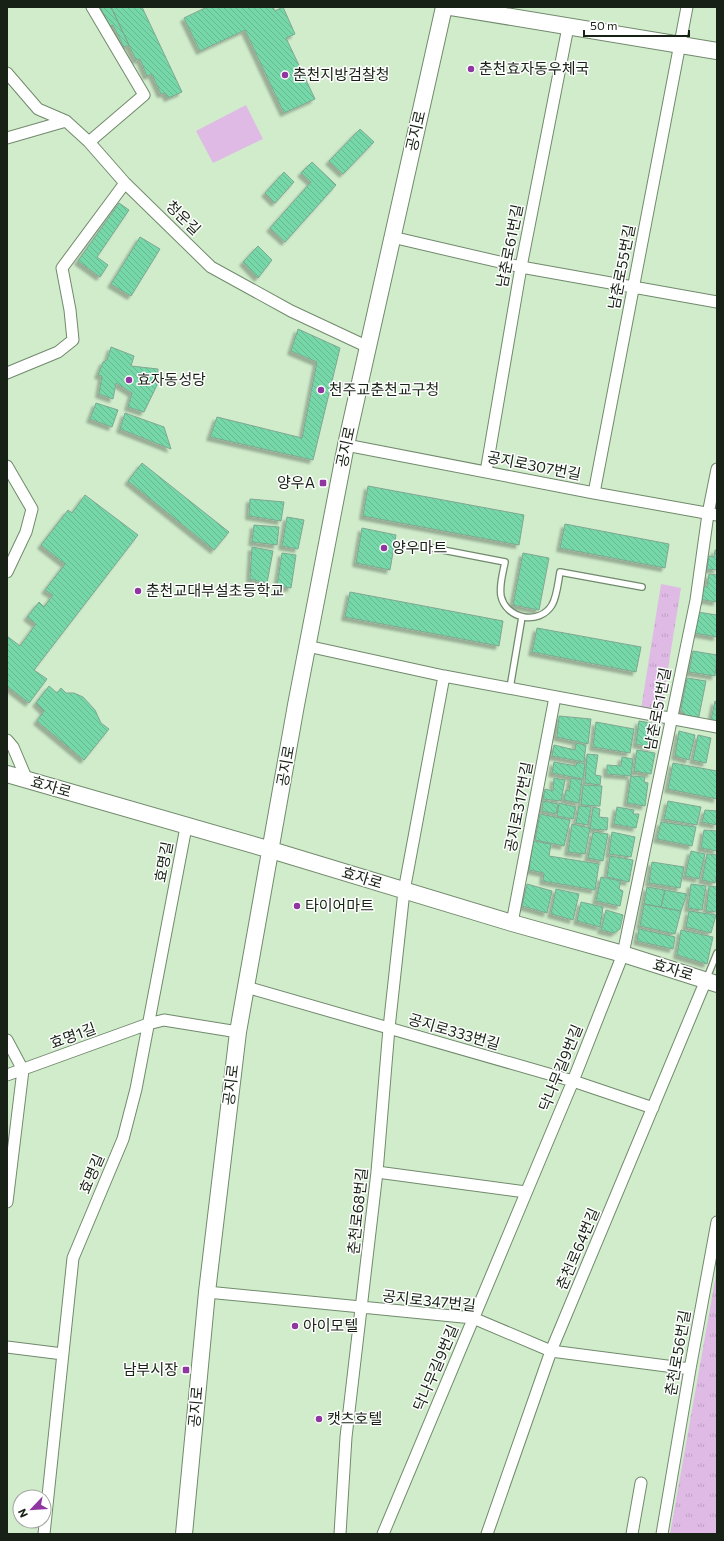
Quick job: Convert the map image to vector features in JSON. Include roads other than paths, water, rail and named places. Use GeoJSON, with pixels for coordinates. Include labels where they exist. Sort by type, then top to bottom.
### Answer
{"type":"FeatureCollection","features":[{"type":"Feature","properties":{"kind":"street"},"geometry":{"type":"LineString","coordinates":[[89,142],[144,95],[92,7]]}},
{"type":"Feature","properties":{"kind":"street","name":"공지로"},"geometry":{"type":"LineString","coordinates":[[184,1534],[207,1292],[238,1032],[307,646],[346,445],[444,7]]}},
{"type":"Feature","properties":{"kind":"street"},"geometry":{"type":"LineString","coordinates":[[451,7],[717,51]]}},
{"type":"Feature","properties":{"kind":"street","name":"남춘로55번길"},"geometry":{"type":"LineString","coordinates":[[594,494],[678,45],[687,7]]}},
{"type":"Feature","properties":{"kind":"street","name":"남춘로61번길"},"geometry":{"type":"LineString","coordinates":[[486,472],[521,267],[568,27]]}},
{"type":"Feature","properties":{"kind":"street","name":"청운길"},"geometry":{"type":"LineString","coordinates":[[7,73],[38,109],[66,121],[89,142],[125,183],[211,267],[291,311],[368,347]]}},
{"type":"Feature","properties":{"kind":"street"},"geometry":{"type":"LineString","coordinates":[[7,138],[66,121]]}},
{"type":"Feature","properties":{"kind":"street"},"geometry":{"type":"LineString","coordinates":[[7,373],[58,352],[73,340],[70,310],[62,268],[125,183]]}},
{"type":"Feature","properties":{"kind":"street"},"geometry":{"type":"LineString","coordinates":[[392,237],[521,267],[717,302]]}},
{"type":"Feature","properties":{"kind":"street","name":"공지로307번길"},"geometry":{"type":"LineString","coordinates":[[346,445],[594,494],[713,515]]}},
{"type":"Feature","properties":{"kind":"street"},"geometry":{"type":"LineString","coordinates":[[7,466],[32,509],[26,532],[7,572]]}},
{"type":"Feature","properties":{"kind":"street","name":"남춘로51번길"},"geometry":{"type":"LineString","coordinates":[[623,954],[713,515],[717,469]]}},
{"type":"Feature","properties":{"kind":"street"},"geometry":{"type":"LineString","coordinates":[[307,646],[444,676],[671,718],[717,728]]}},
{"type":"Feature","properties":{"kind":"street"},"geometry":{"type":"LineString","coordinates":[[404,891],[444,676]]}},
{"type":"Feature","properties":{"kind":"street","name":"공지로317번길"},"geometry":{"type":"LineString","coordinates":[[512,923],[555,697]]}},
{"type":"Feature","properties":{"kind":"street"},"geometry":{"type":"LineString","coordinates":[[7,740],[13,747],[27,780]]}},
{"type":"Feature","properties":{"kind":"street","name":"효자로"},"geometry":{"type":"LineString","coordinates":[[7,774],[186,827],[271,850],[512,923],[623,954],[712,982]]}},
{"type":"Feature","properties":{"kind":"street","name":"효명길"},"geometry":{"type":"LineString","coordinates":[[44,1534],[74,1258],[123,1139],[136,1089],[186,827]]}},
{"type":"Feature","properties":{"kind":"street","name":"춘천로68번길"},"geometry":{"type":"LineString","coordinates":[[340,1534],[346,1436],[377,1172],[389,1028],[404,891]]}},
{"type":"Feature","properties":{"kind":"street","name":"닥나무길9번길"},"geometry":{"type":"LineString","coordinates":[[383,1534],[573,1082],[623,954]]}},
{"type":"Feature","properties":{"kind":"street","name":"춘천로64번길"},"geometry":{"type":"LineString","coordinates":[[487,1534],[551,1351],[653,1108],[712,982]]}},
{"type":"Feature","properties":{"kind":"street","name":"공지로333번길"},"geometry":{"type":"LineString","coordinates":[[246,987],[573,1082],[653,1108]]}},
{"type":"Feature","properties":{"kind":"street","name":"효명1길"},"geometry":{"type":"LineString","coordinates":[[7,1075],[148,1024],[164,1020],[238,1032]]}},
{"type":"Feature","properties":{"kind":"street"},"geometry":{"type":"LineString","coordinates":[[7,1040],[23,1070],[7,1202]]}},
{"type":"Feature","properties":{"kind":"street"},"geometry":{"type":"LineString","coordinates":[[377,1172],[526,1192]]}},
{"type":"Feature","properties":{"kind":"street","name":"춘천로56번길"},"geometry":{"type":"LineString","coordinates":[[662,1534],[717,1222]]}},
{"type":"Feature","properties":{"kind":"street","name":"공지로347번길"},"geometry":{"type":"LineString","coordinates":[[207,1292],[473,1318],[551,1351],[690,1369]]}},
{"type":"Feature","properties":{"kind":"street"},"geometry":{"type":"LineString","coordinates":[[7,1347],[63,1354]]}},
{"type":"Feature","properties":{"kind":"street"},"geometry":{"type":"LineString","coordinates":[[632,1534],[641,1483]]}},
{"type":"Feature","properties":{"kind":"lane"},"geometry":{"type":"LineString","coordinates":[[422,546],[505,562],[500,586],[501,596],[504,604],[510,611],[522,617],[536,617],[551,607],[555,599],[560,572],[642,587]]}},
{"type":"Feature","properties":{"kind":"lane"},"geometry":{"type":"LineString","coordinates":[[510,688],[522,617]]}},
{"type":"Feature","properties":{"kind":"lane"},"geometry":{"type":"LineString","coordinates":[[712,982],[717,953]]}},
{"type":"Feature","properties":{"kind":"place","name":"춘천효자동우체국"},"geometry":{"type":"Point","coordinates":[471,69]}},
{"type":"Feature","properties":{"kind":"place","name":"춘천지방검찰청"},"geometry":{"type":"Point","coordinates":[285,75]}},
{"type":"Feature","properties":{"kind":"place","name":"효자동성당"},"geometry":{"type":"Point","coordinates":[129,380]}},
{"type":"Feature","properties":{"kind":"place","name":"천주교춘천교구청"},"geometry":{"type":"Point","coordinates":[321,390]}},
{"type":"Feature","properties":{"kind":"place","name":"양우A"},"geometry":{"type":"Point","coordinates":[323,483]}},
{"type":"Feature","properties":{"kind":"place","name":"양우마트"},"geometry":{"type":"Point","coordinates":[384,548]}},
{"type":"Feature","properties":{"kind":"place","name":"춘천교대부설초등학교"},"geometry":{"type":"Point","coordinates":[138,591]}},
{"type":"Feature","properties":{"kind":"place","name":"타이어마트"},"geometry":{"type":"Point","coordinates":[297,906]}},
{"type":"Feature","properties":{"kind":"place","name":"아이모텔"},"geometry":{"type":"Point","coordinates":[295,1326]}},
{"type":"Feature","properties":{"kind":"place","name":"남부시장"},"geometry":{"type":"Point","coordinates":[186,1370]}},
{"type":"Feature","properties":{"kind":"place","name":"캣츠호텔"},"geometry":{"type":"Point","coordinates":[319,1419]}}]}
